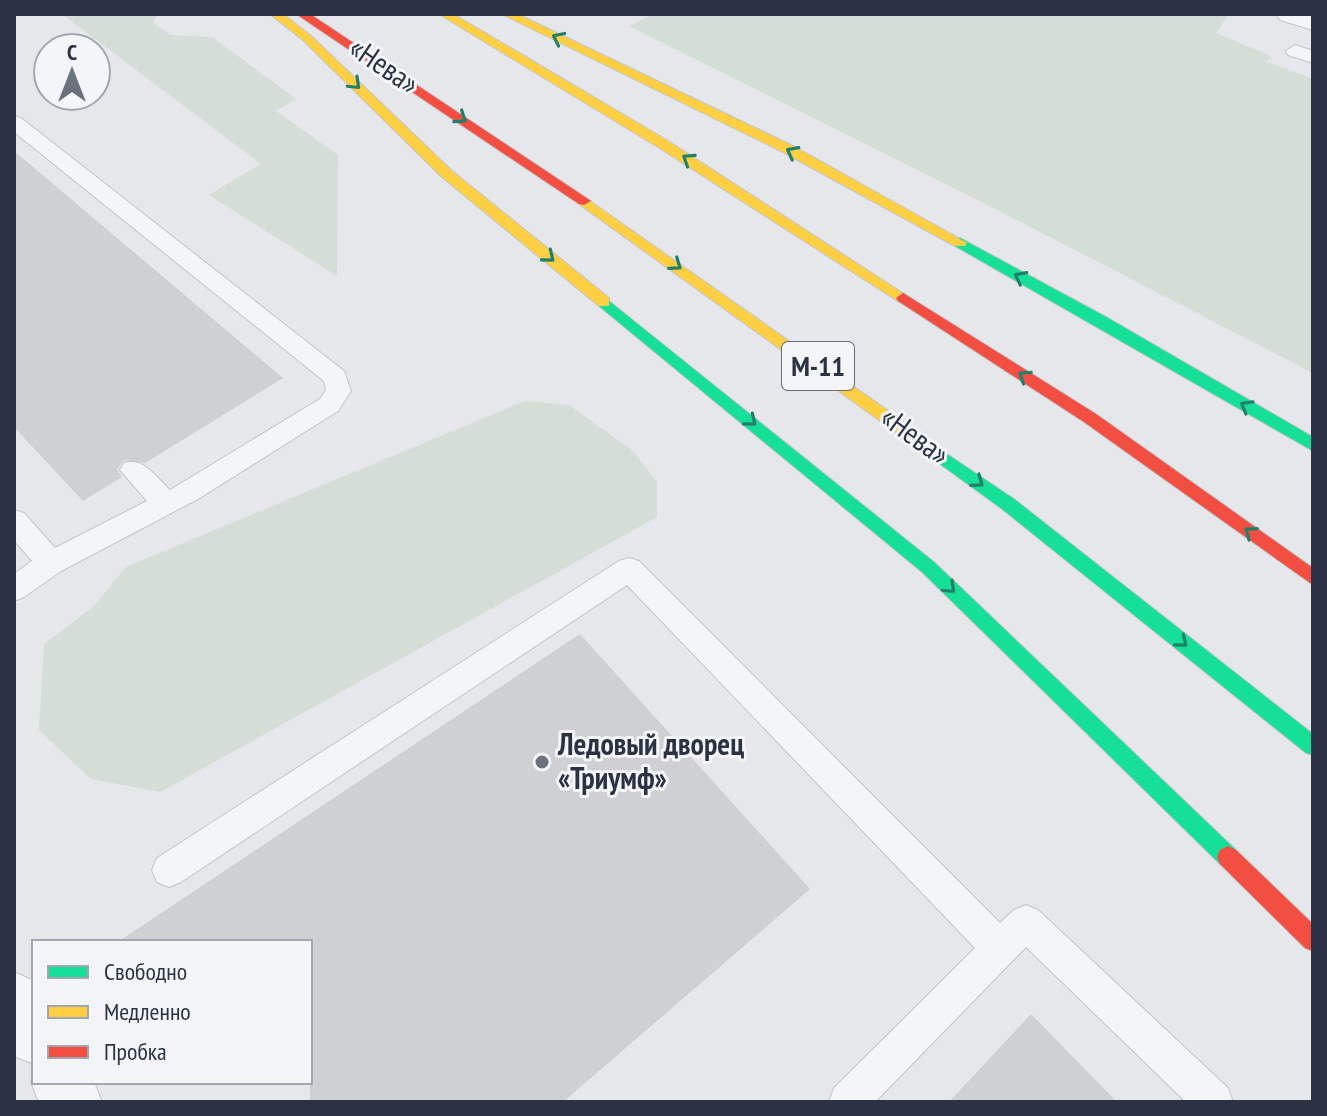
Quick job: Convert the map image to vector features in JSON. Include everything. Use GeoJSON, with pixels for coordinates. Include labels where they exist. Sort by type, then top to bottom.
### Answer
{"type":"FeatureCollection","features":[{"type":"Feature","properties":{"kind":"main road"},"geometry":{"type":"LineString","coordinates":[[276,14],[307,38],[447,174],[928,567],[1313,940]]}},
{"type":"Feature","properties":{"kind":"main road","name":"«Нева»"},"geometry":{"type":"LineString","coordinates":[[302,14],[569,190],[984,486],[1313,746]]}},
{"type":"Feature","properties":{"kind":"main road"},"geometry":{"type":"LineString","coordinates":[[445,14],[663,144],[1090,418],[1313,578]]}},
{"type":"Feature","properties":{"kind":"main road"},"geometry":{"type":"LineString","coordinates":[[508,14],[788,149],[1103,322],[1313,445]]}},
{"type":"Feature","properties":{"kind":"street"},"geometry":{"type":"LineString","coordinates":[[1290,14],[1313,22]]}},
{"type":"Feature","properties":{"kind":"street"},"geometry":{"type":"LineString","coordinates":[[14,1001],[32,1032]]}},
{"type":"Feature","properties":{"kind":"street"},"geometry":{"type":"LineString","coordinates":[[62,1084],[72,1102]]}},
{"type":"Feature","properties":{"kind":"lane"},"geometry":{"type":"LineString","coordinates":[[14,122],[335,377],[339,391],[329,405],[166,503],[51,563],[14,589]]}},
{"type":"Feature","properties":{"kind":"lane"},"geometry":{"type":"LineString","coordinates":[[133,470],[166,503]]}},
{"type":"Feature","properties":{"kind":"lane"},"geometry":{"type":"LineString","coordinates":[[14,521],[51,563]]}},
{"type":"Feature","properties":{"kind":"lane"},"geometry":{"type":"LineString","coordinates":[[169,870],[629,569],[1000,948]]}},
{"type":"Feature","properties":{"kind":"lane"},"geometry":{"type":"LineString","coordinates":[[848,1102],[1026,922],[1214,1102]]}},
{"type":"Feature","properties":{"kind":"shaded area"},"geometry":{"type":"Polygon","coordinates":[[[62,14],[158,14],[153,22],[170,35],[212,37],[296,99],[276,111],[338,155],[337,276],[209,195],[261,164],[112,52],[112,32],[86,32],[62,14]]]}},
{"type":"Feature","properties":{"kind":"shaded area"},"geometry":{"type":"Polygon","coordinates":[[[655,14],[1229,14],[1216,33],[1271,56],[1267,62],[1313,79],[1313,373],[980,201],[629,26],[655,14]]]}},
{"type":"Feature","properties":{"kind":"shaded area"},"geometry":{"type":"Polygon","coordinates":[[[525,401],[569,405],[633,451],[657,482],[657,517],[160,792],[91,779],[39,730],[44,644],[93,607],[126,567],[525,401]]]}},
{"type":"Feature","properties":{"kind":"building"},"geometry":{"type":"Polygon","coordinates":[[[14,151],[283,378],[145,463],[124,460],[117,470],[122,477],[83,501],[14,427],[14,151]]]}},
{"type":"Feature","properties":{"kind":"building","name":"Ледовый дворец «Триумф»"},"geometry":{"type":"Polygon","coordinates":[[[580,634],[810,889],[563,1102],[310,1102],[312,940],[121,940],[580,634]]]}},
{"type":"Feature","properties":{"kind":"building"},"geometry":{"type":"Polygon","coordinates":[[[1031,1014],[1117,1102],[949,1102],[1031,1014]]]}},
{"type":"Feature","properties":{"kind":"traffic: fast"},"geometry":{"type":"LineString","coordinates":[[960,243],[1103,322],[1313,445]]}},
{"type":"Feature","properties":{"kind":"traffic: fast"},"geometry":{"type":"LineString","coordinates":[[604,302],[928,567],[1228,857]]}},
{"type":"Feature","properties":{"kind":"traffic: fast"},"geometry":{"type":"LineString","coordinates":[[935,452],[1008,504],[1313,746]]}},
{"type":"Feature","properties":{"kind":"traffic: slow"},"geometry":{"type":"LineString","coordinates":[[276,14],[307,38],[447,174],[604,302]]}},
{"type":"Feature","properties":{"kind":"traffic: slow"},"geometry":{"type":"LineString","coordinates":[[445,14],[663,144],[903,298]]}},
{"type":"Feature","properties":{"kind":"traffic: slow"},"geometry":{"type":"LineString","coordinates":[[508,14],[788,149],[960,243]]}},
{"type":"Feature","properties":{"kind":"traffic: slow"},"geometry":{"type":"LineString","coordinates":[[584,201],[935,452]]}},
{"type":"Feature","properties":{"kind":"traffic: jam"},"geometry":{"type":"LineString","coordinates":[[302,14],[584,201]]}},
{"type":"Feature","properties":{"kind":"traffic: jam"},"geometry":{"type":"LineString","coordinates":[[903,298],[1090,418],[1313,578]]}},
{"type":"Feature","properties":{"kind":"traffic: jam"},"geometry":{"type":"LineString","coordinates":[[1228,857],[1313,940]]}},
{"type":"Feature","properties":{"kind":"place","name":"Ледовый дворец «Триумф»"},"geometry":{"type":"Point","coordinates":[542,762]}}]}
